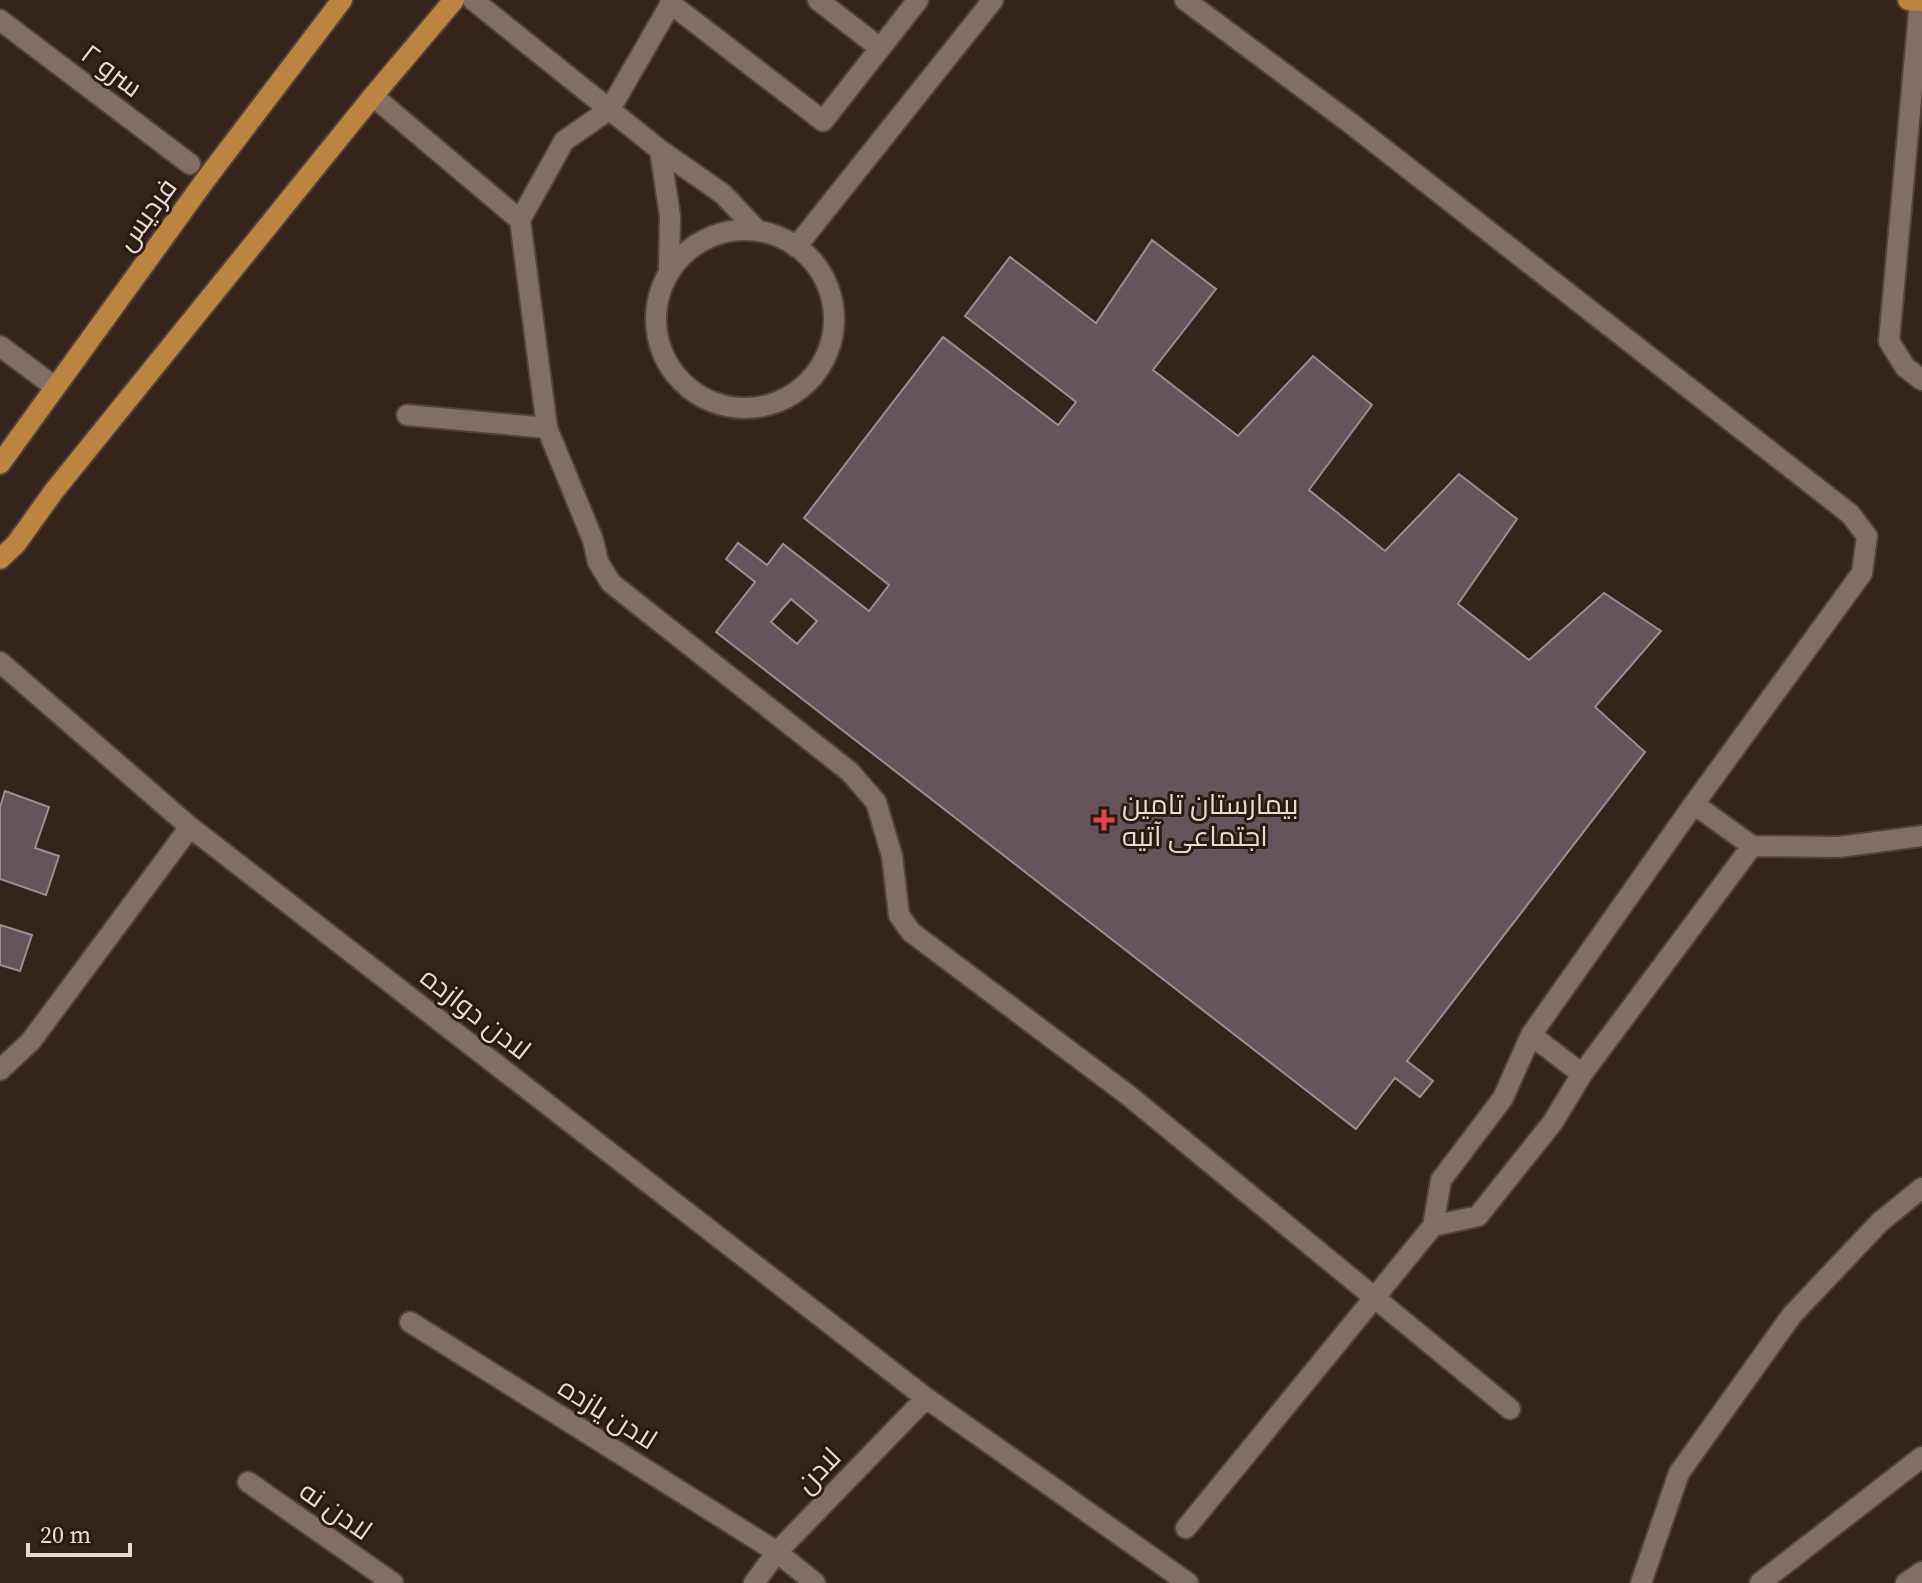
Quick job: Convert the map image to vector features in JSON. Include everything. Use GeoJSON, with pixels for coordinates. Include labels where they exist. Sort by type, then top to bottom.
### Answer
{"type":"FeatureCollection","features":[{"type":"Feature","properties":{"kind":"main road","name":"فردیس"},"geometry":{"type":"LineString","coordinates":[[0,464],[206,179],[342,0]]}},
{"type":"Feature","properties":{"kind":"main road"},"geometry":{"type":"LineString","coordinates":[[0,559],[16,544],[54,491],[454,0]]}},
{"type":"Feature","properties":{"kind":"main road"},"geometry":{"type":"LineString","coordinates":[[1908,0],[1921,1]]}},
{"type":"Feature","properties":{"kind":"street"},"geometry":{"type":"LineString","coordinates":[[473,0],[660,150],[723,194],[756,229]]}},
{"type":"Feature","properties":{"kind":"street"},"geometry":{"type":"LineString","coordinates":[[818,0],[880,48]]}},
{"type":"Feature","properties":{"kind":"street"},"geometry":{"type":"LineString","coordinates":[[918,0],[823,121],[672,2],[610,109],[564,141],[520,220],[547,428],[593,540],[598,562],[611,583],[850,772],[876,802],[892,856],[899,915],[911,932],[1128,1095],[1510,1409]]}},
{"type":"Feature","properties":{"kind":"street"},"geometry":{"type":"LineString","coordinates":[[796,247],[993,0]]}},
{"type":"Feature","properties":{"kind":"street"},"geometry":{"type":"LineString","coordinates":[[1185,0],[1349,122],[1775,455],[1850,514],[1867,536],[1862,573],[1531,1035],[1503,1098],[1441,1180],[1433,1226],[1186,1528]]}},
{"type":"Feature","properties":{"kind":"street"},"geometry":{"type":"LineString","coordinates":[[1921,1],[1889,341],[1905,367],[1922,380]]}},
{"type":"Feature","properties":{"kind":"street","name":"سرو ۲"},"geometry":{"type":"LineString","coordinates":[[0,20],[190,164]]}},
{"type":"Feature","properties":{"kind":"street"},"geometry":{"type":"LineString","coordinates":[[373,96],[520,220]]}},
{"type":"Feature","properties":{"kind":"street"},"geometry":{"type":"LineString","coordinates":[[660,150],[670,216],[669,268],[657,299],[655,332],[666,364],[688,389],[717,405],[750,409],[782,401],[809,382],[827,355],[835,322],[830,289],[814,260],[788,240],[756,229],[723,231],[693,244],[669,268]]}},
{"type":"Feature","properties":{"kind":"street"},"geometry":{"type":"LineString","coordinates":[[0,346],[55,387]]}},
{"type":"Feature","properties":{"kind":"street"},"geometry":{"type":"LineString","coordinates":[[407,415],[547,428]]}},
{"type":"Feature","properties":{"kind":"street","name":"لادن دوازده"},"geometry":{"type":"LineString","coordinates":[[0,662],[190,827],[926,1398],[1188,1583]]}},
{"type":"Feature","properties":{"kind":"street"},"geometry":{"type":"LineString","coordinates":[[1694,804],[1752,846],[1839,847],[1922,836]]}},
{"type":"Feature","properties":{"kind":"street"},"geometry":{"type":"LineString","coordinates":[[0,1070],[31,1041],[190,827]]}},
{"type":"Feature","properties":{"kind":"street"},"geometry":{"type":"LineString","coordinates":[[1433,1226],[1478,1216],[1553,1122],[1582,1074],[1752,846]]}},
{"type":"Feature","properties":{"kind":"street"},"geometry":{"type":"LineString","coordinates":[[1531,1035],[1582,1074]]}},
{"type":"Feature","properties":{"kind":"street"},"geometry":{"type":"LineString","coordinates":[[1641,1583],[1679,1473],[1792,1315],[1880,1222],[1922,1188]]}},
{"type":"Feature","properties":{"kind":"street","name":"لادن یازده"},"geometry":{"type":"LineString","coordinates":[[410,1322],[777,1552],[815,1583]]}},
{"type":"Feature","properties":{"kind":"street","name":"لادن"},"geometry":{"type":"LineString","coordinates":[[754,1583],[777,1552],[926,1398]]}},
{"type":"Feature","properties":{"kind":"street"},"geometry":{"type":"LineString","coordinates":[[1760,1583],[1922,1457]]}},
{"type":"Feature","properties":{"kind":"street","name":"لادن نه"},"geometry":{"type":"LineString","coordinates":[[248,1482],[393,1583]]}},
{"type":"Feature","properties":{"kind":"street"},"geometry":{"type":"LineString","coordinates":[[1906,1583],[1922,1572]]}},
{"type":"Feature","properties":{"kind":"building"},"geometry":{"type":"Polygon","coordinates":[[[1152,240],[1216,289],[1153,370],[1238,436],[1313,356],[1372,405],[1309,490],[1385,551],[1459,474],[1517,519],[1458,604],[1529,660],[1604,593],[1661,631],[1595,707],[1645,752],[1407,1061],[1433,1081],[1420,1097],[1395,1078],[1356,1129],[716,632],[755,582],[726,559],[738,543],[767,565],[783,544],[869,611],[889,585],[804,518],[943,337],[1058,425],[1076,402],[965,316],[1010,257],[1096,323],[1152,240]],[[791,599],[771,622],[797,644],[817,621],[791,599]]]}},
{"type":"Feature","properties":{"kind":"building"},"geometry":{"type":"Polygon","coordinates":[[[5,791],[49,807],[35,848],[59,856],[46,895],[0,879],[0,807],[5,791]]]}},
{"type":"Feature","properties":{"kind":"building"},"geometry":{"type":"Polygon","coordinates":[[[0,925],[32,935],[20,971],[0,965],[0,925]]]}},
{"type":"Feature","properties":{"kind":"place","name":"بیمارستان تامین اجتماعی آتیه"},"geometry":{"type":"Point","coordinates":[1104,820]}}]}
